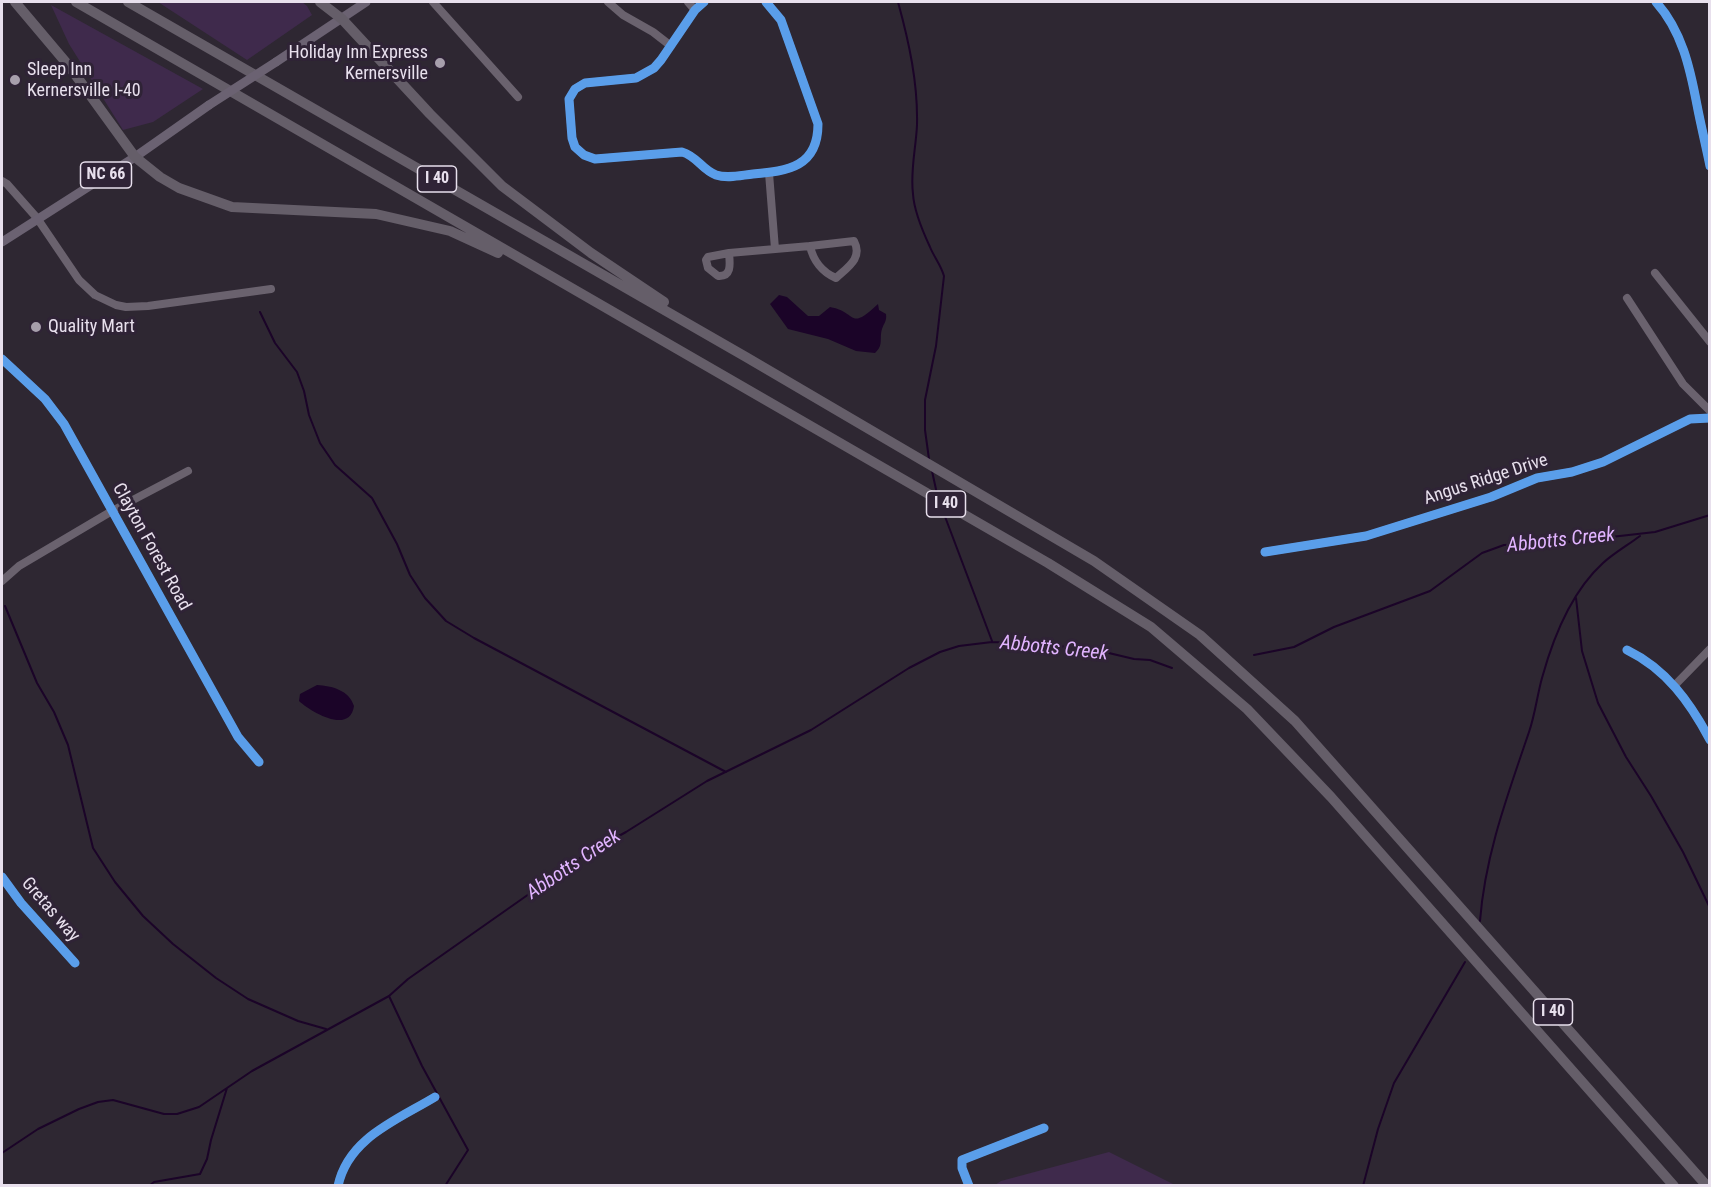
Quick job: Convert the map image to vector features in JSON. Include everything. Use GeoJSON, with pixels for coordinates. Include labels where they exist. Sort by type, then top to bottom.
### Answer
{"type":"FeatureCollection","features":[{"type":"Feature","properties":{"kind":"highway"},"geometry":{"type":"LineString","coordinates":[[15,2],[69,66],[135,157],[160,177],[179,188],[232,207],[376,214],[450,231],[519,262],[595,302]]}},
{"type":"Feature","properties":{"kind":"highway","name":"I 40"},"geometry":{"type":"LineString","coordinates":[[76,2],[1048,562],[1151,627],[1247,709],[1331,797],[1674,1185]]}},
{"type":"Feature","properties":{"kind":"highway","name":"I 40"},"geometry":{"type":"LineString","coordinates":[[128,2],[746,357],[1094,561],[1200,634],[1295,721],[1707,1185]]}},
{"type":"Feature","properties":{"kind":"highway"},"geometry":{"type":"LineString","coordinates":[[320,2],[342,19],[430,114],[502,186],[591,253],[746,357]]}},
{"type":"Feature","properties":{"kind":"main road","name":"NC 66"},"geometry":{"type":"LineString","coordinates":[[2,242],[135,157],[209,105],[366,2]]}},
{"type":"Feature","properties":{"kind":"street"},"geometry":{"type":"LineString","coordinates":[[433,2],[518,97]]}},
{"type":"Feature","properties":{"kind":"street"},"geometry":{"type":"LineString","coordinates":[[608,2],[623,15],[653,32],[671,46]]}},
{"type":"Feature","properties":{"kind":"street"},"geometry":{"type":"LineString","coordinates":[[688,2],[695,10]]}},
{"type":"Feature","properties":{"kind":"street"},"geometry":{"type":"LineString","coordinates":[[704,2],[695,10],[661,60],[646,73],[627,79],[585,83],[575,89],[569,101],[572,138],[575,147],[584,156],[595,159],[682,152],[693,156],[710,172],[720,176],[769,173],[791,169],[806,158],[816,142],[818,124],[781,20],[776,11],[766,2]]}},
{"type":"Feature","properties":{"kind":"street"},"geometry":{"type":"LineString","coordinates":[[1656,2],[1666,12],[1687,58],[1710,166]]}},
{"type":"Feature","properties":{"kind":"street"},"geometry":{"type":"LineString","coordinates":[[769,173],[775,249]]}},
{"type":"Feature","properties":{"kind":"street"},"geometry":{"type":"LineString","coordinates":[[2,181],[37,218],[79,280],[95,295],[116,305],[148,306],[271,289]]}},
{"type":"Feature","properties":{"kind":"street"},"geometry":{"type":"LineString","coordinates":[[729,253],[854,241],[858,254],[836,278],[821,267],[812,256],[810,246]]}},
{"type":"Feature","properties":{"kind":"street"},"geometry":{"type":"LineString","coordinates":[[1655,273],[1710,342]]}},
{"type":"Feature","properties":{"kind":"street"},"geometry":{"type":"LineString","coordinates":[[1627,298],[1683,384],[1710,411]]}},
{"type":"Feature","properties":{"kind":"street","name":"Clayton Forest Road"},"geometry":{"type":"LineString","coordinates":[[2,359],[57,413],[238,737],[259,762]]}},
{"type":"Feature","properties":{"kind":"street","name":"Angus Ridge Drive"},"geometry":{"type":"LineString","coordinates":[[1265,552],[1366,536],[1491,497],[1537,478],[1572,472],[1603,462],[1690,419],[1710,418]]}},
{"type":"Feature","properties":{"kind":"street"},"geometry":{"type":"LineString","coordinates":[[2,581],[19,566],[112,511],[188,471]]}},
{"type":"Feature","properties":{"kind":"street"},"geometry":{"type":"LineString","coordinates":[[1675,685],[1710,649]]}},
{"type":"Feature","properties":{"kind":"street"},"geometry":{"type":"LineString","coordinates":[[1627,650],[1658,669],[1675,685],[1697,715],[1710,740]]}},
{"type":"Feature","properties":{"kind":"street","name":"Gretas way"},"geometry":{"type":"LineString","coordinates":[[2,877],[15,897],[75,963]]}},
{"type":"Feature","properties":{"kind":"street"},"geometry":{"type":"LineString","coordinates":[[338,1185],[347,1161],[362,1142],[435,1097]]}},
{"type":"Feature","properties":{"kind":"street"},"geometry":{"type":"LineString","coordinates":[[969,1185],[962,1168],[962,1160],[1044,1128]]}},
{"type":"Feature","properties":{"kind":"shaded area"},"geometry":{"type":"Polygon","coordinates":[[[158,2],[302,2],[312,15],[247,60],[158,2]]]}},
{"type":"Feature","properties":{"kind":"shaded area"},"geometry":{"type":"Polygon","coordinates":[[[51,5],[203,89],[153,122],[123,130],[69,44],[51,5]]]}},
{"type":"Feature","properties":{"kind":"shaded area"},"geometry":{"type":"Polygon","coordinates":[[[779,295],[787,297],[808,316],[819,316],[830,307],[839,309],[857,319],[878,304],[879,310],[886,314],[879,347],[875,353],[856,351],[828,339],[788,329],[770,304],[779,295]]]}},
{"type":"Feature","properties":{"kind":"shaded area"},"geometry":{"type":"Polygon","coordinates":[[[317,685],[334,688],[348,696],[354,706],[351,715],[345,719],[330,719],[299,701],[300,694],[317,685]]]}},
{"type":"Feature","properties":{"kind":"shaded area"},"geometry":{"type":"Polygon","coordinates":[[[1109,1152],[1175,1185],[995,1185],[1001,1181],[1109,1152]]]}},
{"type":"Feature","properties":{"kind":"waterway"},"geometry":{"type":"LineString","coordinates":[[898,2],[909,47],[916,94],[917,125],[912,177],[914,201],[922,228],[944,276],[936,346],[925,400],[925,430],[929,459]]}},
{"type":"Feature","properties":{"kind":"waterway"},"geometry":{"type":"LineString","coordinates":[[260,312],[275,343],[297,372],[309,415],[320,443],[335,465],[372,498],[397,544],[410,575],[425,598],[446,621],[726,772]]}},
{"type":"Feature","properties":{"kind":"waterway"},"geometry":{"type":"LineString","coordinates":[[932,471],[937,494]]}},
{"type":"Feature","properties":{"kind":"waterway"},"geometry":{"type":"LineString","coordinates":[[941,506],[992,641]]}},
{"type":"Feature","properties":{"kind":"waterway","name":"Abbotts Creek"},"geometry":{"type":"LineString","coordinates":[[1254,655],[1294,647],[1334,627],[1430,591],[1482,553],[1504,545],[1567,542],[1655,532],[1710,515]]}},
{"type":"Feature","properties":{"kind":"waterway"},"geometry":{"type":"LineString","coordinates":[[1480,921],[1492,849],[1531,726],[1546,663],[1558,632],[1573,602],[1592,575],[1607,559],[1640,536]]}},
{"type":"Feature","properties":{"kind":"waterway"},"geometry":{"type":"LineString","coordinates":[[1576,598],[1582,651],[1598,703],[1626,757],[1683,852],[1710,908]]}},
{"type":"Feature","properties":{"kind":"waterway"},"geometry":{"type":"LineString","coordinates":[[5,606],[37,683],[54,712],[68,745],[93,848],[115,882],[143,916],[173,944],[216,978],[248,999],[298,1021],[326,1029]]}},
{"type":"Feature","properties":{"kind":"waterway","name":"Abbotts Creek"},"geometry":{"type":"LineString","coordinates":[[2,1153],[38,1129],[98,1102],[113,1100],[164,1114],[177,1114],[199,1107],[252,1071],[389,996],[408,979],[586,854],[626,832],[707,781],[811,730],[909,668],[940,652],[959,646],[992,642],[1021,643],[1092,649],[1134,659],[1150,660],[1172,668]]}},
{"type":"Feature","properties":{"kind":"waterway"},"geometry":{"type":"LineString","coordinates":[[1363,1186],[1378,1129],[1394,1083],[1465,962]]}},
{"type":"Feature","properties":{"kind":"waterway"},"geometry":{"type":"LineString","coordinates":[[389,996],[422,1066],[468,1150],[445,1186]]}},
{"type":"Feature","properties":{"kind":"waterway"},"geometry":{"type":"LineString","coordinates":[[149,1186],[154,1182],[200,1174],[207,1159],[227,1088]]}},
{"type":"Feature","properties":{"kind":"cycle path"},"geometry":{"type":"LineString","coordinates":[[704,2],[695,10],[654,68],[636,78],[585,83],[575,89],[569,99],[572,138],[575,147],[584,155],[595,159],[682,152],[692,157],[711,173],[725,177],[778,171],[799,164],[807,158],[817,138],[818,124],[781,20],[766,2]]}},
{"type":"Feature","properties":{"kind":"cycle path"},"geometry":{"type":"LineString","coordinates":[[1656,2],[1672,25],[1684,51],[1710,166]]}},
{"type":"Feature","properties":{"kind":"cycle path"},"geometry":{"type":"LineString","coordinates":[[2,359],[45,399],[64,424],[238,737],[259,762]]}},
{"type":"Feature","properties":{"kind":"cycle path"},"geometry":{"type":"LineString","coordinates":[[1265,552],[1366,536],[1491,497],[1537,478],[1572,472],[1603,462],[1690,419],[1710,418]]}},
{"type":"Feature","properties":{"kind":"cycle path"},"geometry":{"type":"LineString","coordinates":[[1627,650],[1654,667],[1676,688],[1710,740]]}},
{"type":"Feature","properties":{"kind":"cycle path"},"geometry":{"type":"LineString","coordinates":[[2,877],[21,903],[75,963]]}},
{"type":"Feature","properties":{"kind":"cycle path"},"geometry":{"type":"LineString","coordinates":[[338,1186],[343,1169],[363,1143],[390,1123],[435,1097]]}},
{"type":"Feature","properties":{"kind":"cycle path"},"geometry":{"type":"LineString","coordinates":[[969,1186],[962,1168],[962,1160],[1044,1128]]}},
{"type":"Feature","properties":{"kind":"place","name":"Holiday Inn Express Kernersville"},"geometry":{"type":"Point","coordinates":[440,63]}},
{"type":"Feature","properties":{"kind":"place","name":"Sleep Inn Kernersville I-40"},"geometry":{"type":"Point","coordinates":[15,80]}},
{"type":"Feature","properties":{"kind":"place","name":"Quality Mart"},"geometry":{"type":"Point","coordinates":[36,327]}}]}
